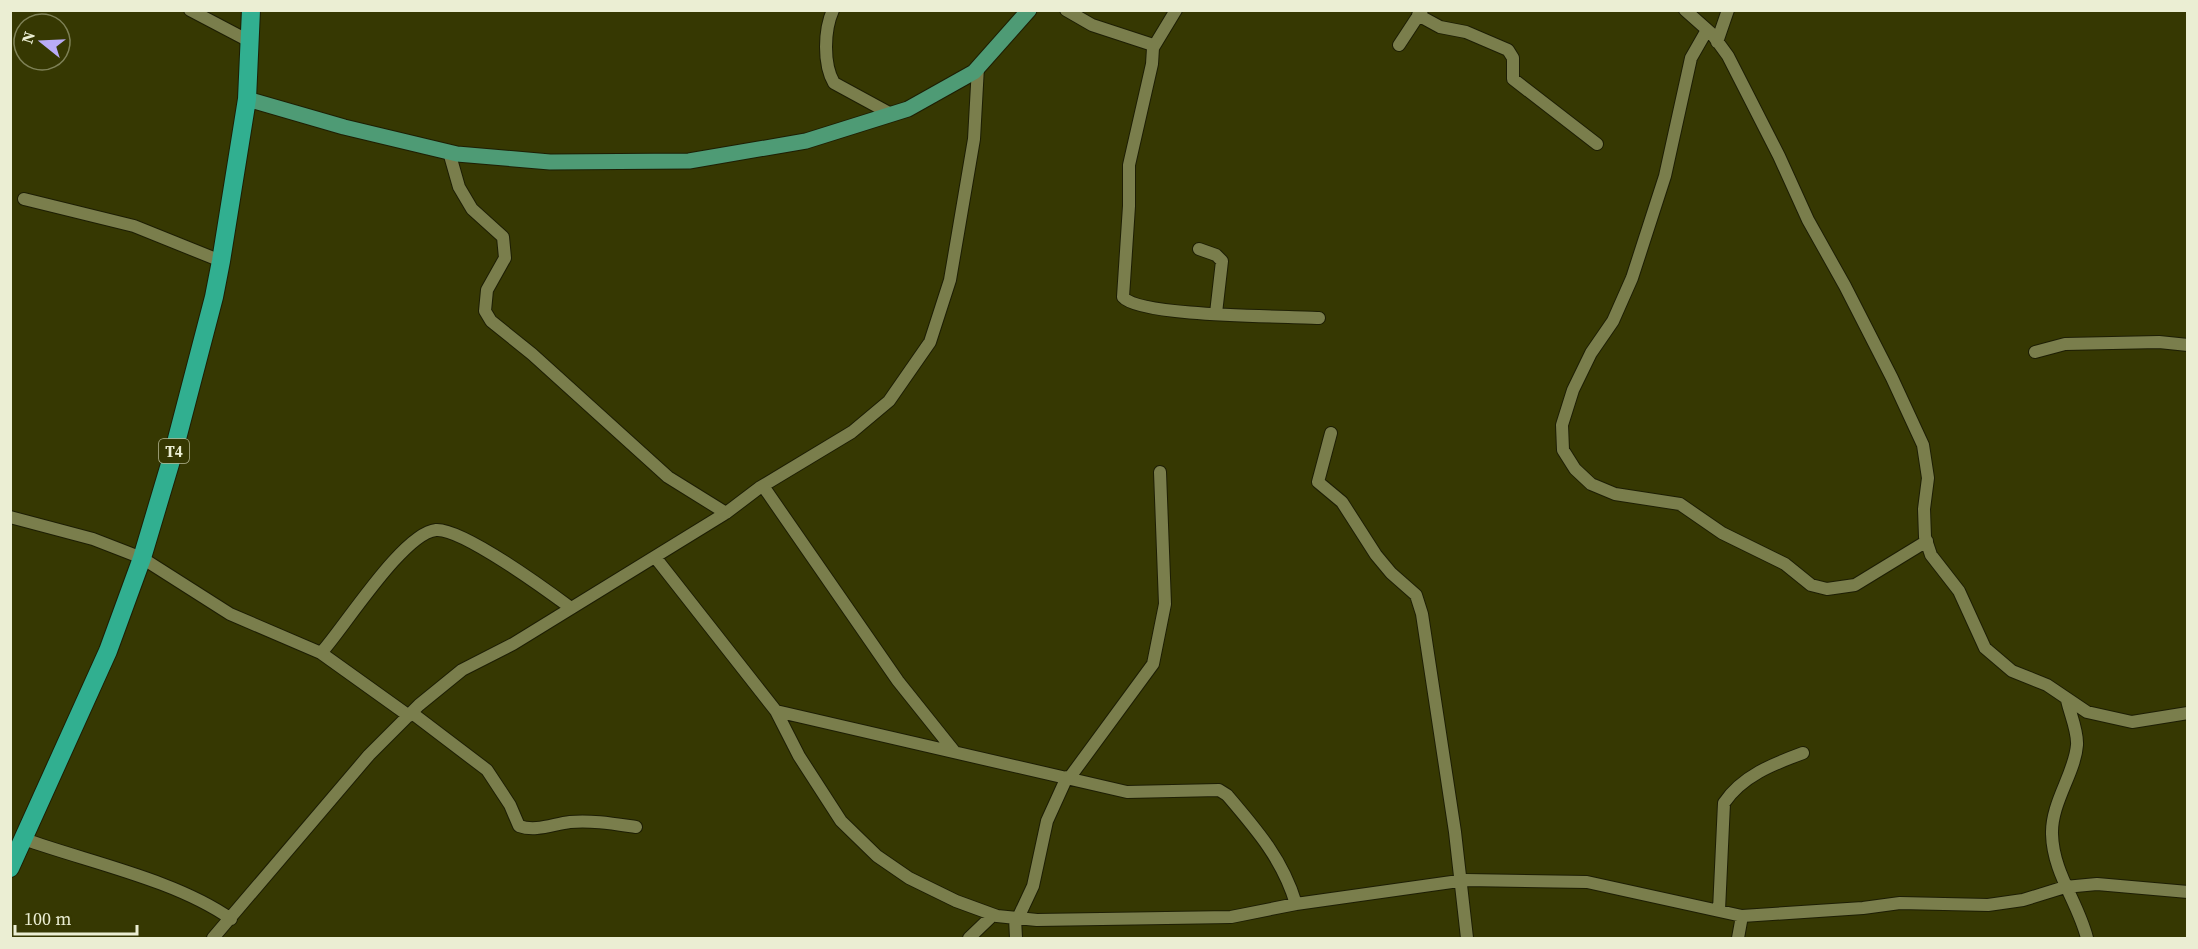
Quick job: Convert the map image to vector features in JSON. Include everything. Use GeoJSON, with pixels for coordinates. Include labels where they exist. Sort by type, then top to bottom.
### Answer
{"type":"FeatureCollection","features":[{"type":"Feature","properties":{"kind":"highway","name":"T4"},"geometry":{"type":"LineString","coordinates":[[10,868],[108,651],[142,558],[173,454],[214,297],[221,261],[247,99],[251,10]]}},
{"type":"Feature","properties":{"kind":"main road"},"geometry":{"type":"LineString","coordinates":[[247,99],[344,127],[449,152],[550,162],[689,161],[806,141],[908,109],[978,67],[1029,10]]}},
{"type":"Feature","properties":{"kind":"street"},"geometry":{"type":"LineString","coordinates":[[190,10],[249,40]]}},
{"type":"Feature","properties":{"kind":"street"},"geometry":{"type":"LineString","coordinates":[[833,10],[827,41],[829,75],[834,83],[891,114]]}},
{"type":"Feature","properties":{"kind":"street"},"geometry":{"type":"LineString","coordinates":[[1066,10],[1079,20],[1150,44],[1153,48]]}},
{"type":"Feature","properties":{"kind":"street"},"geometry":{"type":"LineString","coordinates":[[1176,10],[1153,48],[1152,64],[1129,165],[1128,225],[1121,291],[1126,302],[1170,311],[1319,318]]}},
{"type":"Feature","properties":{"kind":"street"},"geometry":{"type":"LineString","coordinates":[[1685,10],[1707,30],[1728,56],[1779,156],[1808,220],[1851,296],[1923,445],[1928,478],[1924,508],[1927,541],[1931,555],[1959,591],[1985,648],[2012,671],[2047,685],[2087,712],[2132,722],[2187,713]]}},
{"type":"Feature","properties":{"kind":"street"},"geometry":{"type":"LineString","coordinates":[[1718,42],[1728,10]]}},
{"type":"Feature","properties":{"kind":"street"},"geometry":{"type":"LineString","coordinates":[[1399,45],[1420,13],[1440,27],[1466,32],[1508,50],[1512,58],[1513,79],[1597,144]]}},
{"type":"Feature","properties":{"kind":"street"},"geometry":{"type":"LineString","coordinates":[[1707,30],[1690,58],[1665,176],[1632,278],[1613,321],[1591,353],[1573,390],[1562,425],[1563,450],[1575,469],[1591,484],[1615,494],[1680,504],[1722,533],[1785,564],[1811,585],[1827,590],[1855,585],[1927,541]]}},
{"type":"Feature","properties":{"kind":"street"},"geometry":{"type":"LineString","coordinates":[[213,939],[261,879],[369,755],[410,714],[462,670],[513,644],[726,513],[763,486],[852,432],[889,401],[930,342],[950,280],[974,139],[978,67]]}},
{"type":"Feature","properties":{"kind":"street"},"geometry":{"type":"LineString","coordinates":[[449,152],[459,187],[472,209],[503,237],[505,258],[487,290],[485,311],[491,321],[532,354],[668,477],[726,513]]}},
{"type":"Feature","properties":{"kind":"street"},"geometry":{"type":"LineString","coordinates":[[24,199],[134,225],[221,261]]}},
{"type":"Feature","properties":{"kind":"street"},"geometry":{"type":"LineString","coordinates":[[1199,249],[1216,255],[1222,261],[1216,313]]}},
{"type":"Feature","properties":{"kind":"street"},"geometry":{"type":"LineString","coordinates":[[2036,352],[2065,344],[2159,342],[2187,345]]}},
{"type":"Feature","properties":{"kind":"street"},"geometry":{"type":"LineString","coordinates":[[1331,433],[1318,482],[1342,502],[1376,555],[1391,573],[1416,595],[1422,614],[1461,881],[1467,939]]}},
{"type":"Feature","properties":{"kind":"street"},"geometry":{"type":"LineString","coordinates":[[1016,939],[1017,918],[1033,886],[1047,821],[1069,777],[1153,664],[1166,604],[1160,472]]}},
{"type":"Feature","properties":{"kind":"street"},"geometry":{"type":"LineString","coordinates":[[763,486],[898,681],[954,751]]}},
{"type":"Feature","properties":{"kind":"street"},"geometry":{"type":"LineString","coordinates":[[10,517],[93,539],[142,558],[230,614],[287,641],[305,645],[321,654],[487,770],[510,805],[519,826],[534,828],[571,822],[602,822],[636,827]]}},
{"type":"Feature","properties":{"kind":"street"},"geometry":{"type":"LineString","coordinates":[[321,654],[340,632],[358,603],[407,548],[435,530],[448,532],[469,542],[572,608]]}},
{"type":"Feature","properties":{"kind":"street"},"geometry":{"type":"LineString","coordinates":[[655,557],[776,711],[799,756],[841,821],[876,856],[909,878],[956,901],[993,915],[1017,918],[1231,917],[1296,904],[1461,881],[1587,882],[1742,916],[1863,908],[1900,903],[1988,905],[2023,900],[2065,887],[2097,884],[2187,892]]}},
{"type":"Feature","properties":{"kind":"street"},"geometry":{"type":"LineString","coordinates":[[2067,700],[2077,744],[2057,805],[2052,834],[2057,867],[2075,903],[2087,939]]}},
{"type":"Feature","properties":{"kind":"street"},"geometry":{"type":"LineString","coordinates":[[776,711],[1127,792],[1219,790],[1227,795],[1279,859],[1289,878],[1296,904]]}},
{"type":"Feature","properties":{"kind":"street"},"geometry":{"type":"LineString","coordinates":[[1719,910],[1724,803],[1729,795],[1762,769],[1803,753]]}},
{"type":"Feature","properties":{"kind":"street"},"geometry":{"type":"LineString","coordinates":[[24,839],[142,877],[217,909],[231,919]]}},
{"type":"Feature","properties":{"kind":"street"},"geometry":{"type":"LineString","coordinates":[[969,939],[993,915]]}},
{"type":"Feature","properties":{"kind":"street"},"geometry":{"type":"LineString","coordinates":[[1738,939],[1742,916]]}}]}
